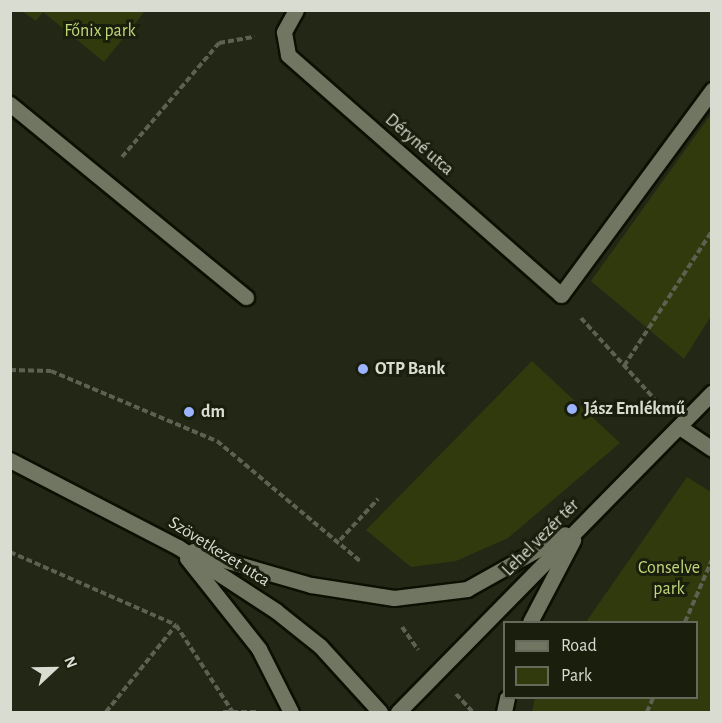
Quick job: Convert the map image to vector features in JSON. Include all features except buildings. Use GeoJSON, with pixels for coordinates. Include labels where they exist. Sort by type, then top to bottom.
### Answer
{"type":"FeatureCollection","features":[{"type":"Feature","properties":{"kind":"street"},"geometry":{"type":"LineString","coordinates":[[284,32],[296,10]]}},
{"type":"Feature","properties":{"kind":"street","name":"Déryné utca"},"geometry":{"type":"LineString","coordinates":[[284,32],[288,55],[561,295]]}},
{"type":"Feature","properties":{"kind":"street"},"geometry":{"type":"LineString","coordinates":[[561,295],[711,90]]}},
{"type":"Feature","properties":{"kind":"street"},"geometry":{"type":"LineString","coordinates":[[10,104],[246,297]]}},
{"type":"Feature","properties":{"kind":"street","name":"Lehel vezér tér"},"geometry":{"type":"LineString","coordinates":[[398,712],[581,525],[681,428],[711,392]]}},
{"type":"Feature","properties":{"kind":"street"},"geometry":{"type":"LineString","coordinates":[[681,428],[711,449]]}},
{"type":"Feature","properties":{"kind":"street","name":"Szövetkezet utca"},"geometry":{"type":"LineString","coordinates":[[10,460],[178,547],[320,646],[380,712]]}},
{"type":"Feature","properties":{"kind":"street"},"geometry":{"type":"LineString","coordinates":[[178,547],[311,585],[394,598],[467,589],[581,525]]}},
{"type":"Feature","properties":{"kind":"street"},"geometry":{"type":"LineString","coordinates":[[531,621],[581,525]]}},
{"type":"Feature","properties":{"kind":"street"},"geometry":{"type":"LineString","coordinates":[[178,547],[259,649],[291,712]]}},
{"type":"Feature","properties":{"kind":"path"},"geometry":{"type":"LineString","coordinates":[[103,180],[219,43],[284,32]]}},
{"type":"Feature","properties":{"kind":"path"},"geometry":{"type":"LineString","coordinates":[[624,366],[711,231]]}},
{"type":"Feature","properties":{"kind":"path"},"geometry":{"type":"LineString","coordinates":[[561,295],[681,428]]}},
{"type":"Feature","properties":{"kind":"path"},"geometry":{"type":"LineString","coordinates":[[10,370],[20,374],[51,371],[217,441],[340,540],[394,598]]}},
{"type":"Feature","properties":{"kind":"path"},"geometry":{"type":"LineString","coordinates":[[340,540],[378,499]]}},
{"type":"Feature","properties":{"kind":"path"},"geometry":{"type":"LineString","coordinates":[[10,552],[176,625],[232,711]]}},
{"type":"Feature","properties":{"kind":"path"},"geometry":{"type":"LineString","coordinates":[[685,621],[711,560]]}},
{"type":"Feature","properties":{"kind":"path"},"geometry":{"type":"LineString","coordinates":[[105,712],[176,625]]}},
{"type":"Feature","properties":{"kind":"path"},"geometry":{"type":"LineString","coordinates":[[223,712],[265,712]]}},
{"type":"Feature","properties":{"kind":"green space","name":"Főnix park"},"geometry":{"type":"Polygon","coordinates":[[[22,11],[145,11],[104,62],[43,12],[36,21],[22,11]]]}},
{"type":"Feature","properties":{"kind":"green space"},"geometry":{"type":"Polygon","coordinates":[[[711,114],[711,316],[684,359],[591,281],[711,114]]]}},
{"type":"Feature","properties":{"kind":"green space"},"geometry":{"type":"Polygon","coordinates":[[[532,361],[620,443],[508,538],[456,561],[411,567],[366,530],[532,361]]]}},
{"type":"Feature","properties":{"kind":"green space","name":"Conselve park"},"geometry":{"type":"Polygon","coordinates":[[[687,477],[711,492],[711,712],[532,712],[535,699],[698,699],[698,621],[587,621],[687,477]]]}},
{"type":"Feature","properties":{"kind":"place","name":"OTP Bank"},"geometry":{"type":"Point","coordinates":[363,369]}},
{"type":"Feature","properties":{"kind":"place","name":"Jász Emlékmű"},"geometry":{"type":"Point","coordinates":[572,409]}},
{"type":"Feature","properties":{"kind":"place","name":"dm"},"geometry":{"type":"Point","coordinates":[189,412]}}]}
